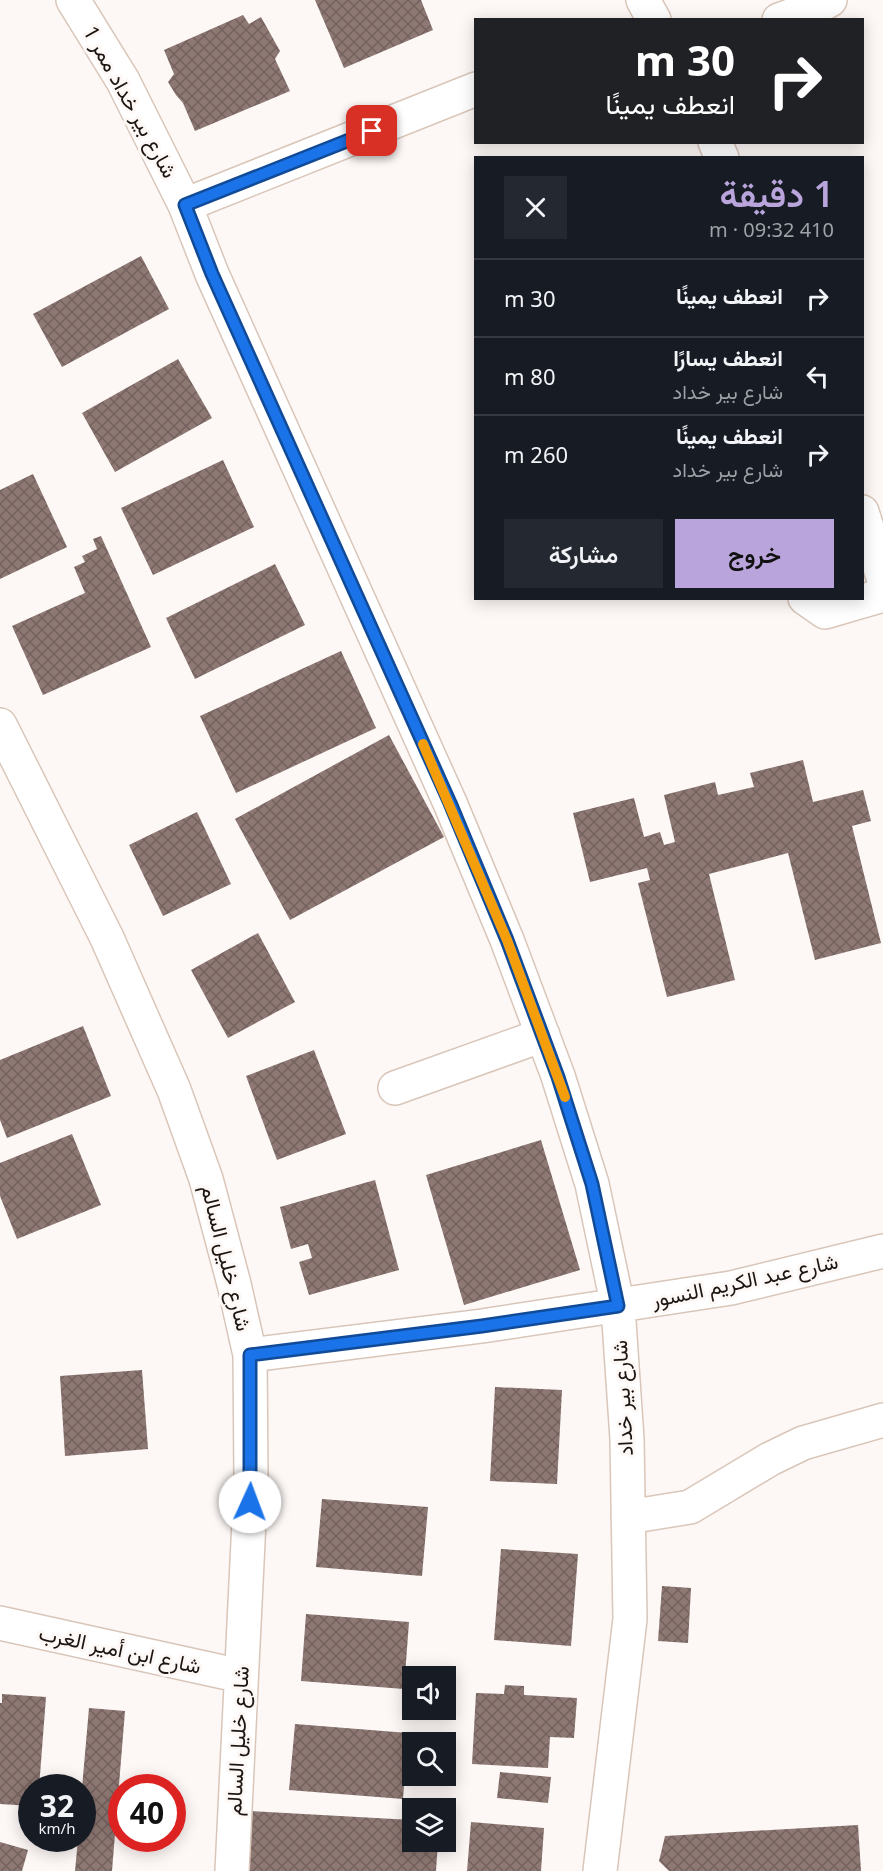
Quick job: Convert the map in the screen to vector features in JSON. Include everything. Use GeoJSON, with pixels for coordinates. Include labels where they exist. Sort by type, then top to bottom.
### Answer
{"type":"FeatureCollection","features":[{"type":"Feature","properties":{"kind":"street","name":"شارع بير خداد ممر 1"},"geometry":{"type":"LineString","coordinates":[[73,0],[123,81],[185,205]]}},
{"type":"Feature","properties":{"kind":"street"},"geometry":{"type":"LineString","coordinates":[[785,18],[830,0]]}},
{"type":"Feature","properties":{"kind":"street"},"geometry":{"type":"LineString","coordinates":[[185,205],[474,90]]}},
{"type":"Feature","properties":{"kind":"street","name":"شارع بير خداد"},"geometry":{"type":"LineString","coordinates":[[185,205],[212,274],[450,803],[507,940],[543,1035],[592,1184],[618,1306],[627,1438],[630,1619],[600,1871]]}},
{"type":"Feature","properties":{"kind":"street"},"geometry":{"type":"LineString","coordinates":[[864,518],[883,577]]}},
{"type":"Feature","properties":{"kind":"street"},"geometry":{"type":"LineString","coordinates":[[808,600],[825,612],[883,595]]}},
{"type":"Feature","properties":{"kind":"street","name":"شارع خليل السالم"},"geometry":{"type":"LineString","coordinates":[[0,725],[107,938],[174,1090],[206,1179],[250,1355],[251,1480],[232,1871]]}},
{"type":"Feature","properties":{"kind":"street"},"geometry":{"type":"LineString","coordinates":[[395,1088],[543,1035]]}},
{"type":"Feature","properties":{"kind":"street","name":"شارع عبد الكريم النسور"},"geometry":{"type":"LineString","coordinates":[[250,1355],[482,1326],[731,1288],[883,1251]]}},
{"type":"Feature","properties":{"kind":"street"},"geometry":{"type":"LineString","coordinates":[[628,1517],[690,1507],[770,1459],[803,1443],[883,1420]]}},
{"type":"Feature","properties":{"kind":"street","name":"شارع ابن أمير الغرب"},"geometry":{"type":"LineString","coordinates":[[0,1623],[241,1677]]}},
{"type":"Feature","properties":{"kind":"building"},"geometry":{"type":"Polygon","coordinates":[[[315,0],[421,0],[433,30],[344,68],[315,0]]]}},
{"type":"Feature","properties":{"kind":"building"},"geometry":{"type":"Polygon","coordinates":[[[243,15],[249,24],[261,17],[280,51],[275,59],[290,91],[195,131],[183,103],[168,82],[174,74],[164,50],[243,15]]]}},
{"type":"Feature","properties":{"kind":"building"},"geometry":{"type":"Polygon","coordinates":[[[141,256],[169,309],[62,367],[33,314],[141,256]]]}},
{"type":"Feature","properties":{"kind":"building"},"geometry":{"type":"Polygon","coordinates":[[[178,359],[212,418],[115,472],[82,413],[178,359]]]}},
{"type":"Feature","properties":{"kind":"building"},"geometry":{"type":"Polygon","coordinates":[[[223,460],[254,527],[153,575],[121,508],[223,460]]]}},
{"type":"Feature","properties":{"kind":"building"},"geometry":{"type":"Polygon","coordinates":[[[33,474],[67,547],[0,579],[0,490],[33,474]]]}},
{"type":"Feature","properties":{"kind":"building"},"geometry":{"type":"Polygon","coordinates":[[[101,536],[151,647],[43,695],[12,626],[85,593],[74,567],[85,562],[82,556],[97,549],[93,539],[101,536]]]}},
{"type":"Feature","properties":{"kind":"building"},"geometry":{"type":"Polygon","coordinates":[[[275,564],[305,625],[195,679],[166,618],[275,564]]]}},
{"type":"Feature","properties":{"kind":"building"},"geometry":{"type":"Polygon","coordinates":[[[341,651],[376,728],[236,793],[200,716],[341,651]]]}},
{"type":"Feature","properties":{"kind":"building"},"geometry":{"type":"Polygon","coordinates":[[[389,735],[444,837],[290,920],[235,819],[389,735]]]}},
{"type":"Feature","properties":{"kind":"building"},"geometry":{"type":"Polygon","coordinates":[[[803,760],[813,802],[863,790],[871,821],[852,826],[881,943],[815,960],[788,853],[709,874],[735,980],[667,997],[638,883],[650,880],[647,868],[590,882],[573,813],[634,798],[644,837],[660,832],[664,845],[675,842],[664,795],[715,782],[718,795],[754,787],[750,773],[803,760]]]}},
{"type":"Feature","properties":{"kind":"building"},"geometry":{"type":"Polygon","coordinates":[[[197,812],[231,884],[163,916],[129,845],[197,812]]]}},
{"type":"Feature","properties":{"kind":"building"},"geometry":{"type":"Polygon","coordinates":[[[258,933],[295,1002],[228,1038],[191,970],[258,933]]]}},
{"type":"Feature","properties":{"kind":"building"},"geometry":{"type":"Polygon","coordinates":[[[83,1026],[111,1096],[7,1138],[0,1120],[0,1060],[83,1026]]]}},
{"type":"Feature","properties":{"kind":"building"},"geometry":{"type":"Polygon","coordinates":[[[314,1050],[346,1134],[277,1160],[246,1076],[314,1050]]]}},
{"type":"Feature","properties":{"kind":"building"},"geometry":{"type":"Polygon","coordinates":[[[72,1134],[101,1205],[17,1239],[0,1196],[0,1163],[72,1134]]]}},
{"type":"Feature","properties":{"kind":"building"},"geometry":{"type":"Polygon","coordinates":[[[541,1140],[580,1270],[464,1305],[426,1175],[541,1140]]]}},
{"type":"Feature","properties":{"kind":"building"},"geometry":{"type":"Polygon","coordinates":[[[375,1180],[399,1270],[309,1295],[299,1262],[312,1258],[308,1244],[291,1249],[280,1207],[375,1180]]]}},
{"type":"Feature","properties":{"kind":"building"},"geometry":{"type":"Polygon","coordinates":[[[142,1370],[148,1449],[65,1456],[60,1376],[142,1370]]]}},
{"type":"Feature","properties":{"kind":"building"},"geometry":{"type":"Polygon","coordinates":[[[495,1387],[562,1390],[557,1484],[490,1481],[495,1387]]]}},
{"type":"Feature","properties":{"kind":"building"},"geometry":{"type":"Polygon","coordinates":[[[322,1499],[428,1507],[422,1576],[316,1567],[322,1499]]]}},
{"type":"Feature","properties":{"kind":"building"},"geometry":{"type":"Polygon","coordinates":[[[501,1549],[578,1554],[571,1646],[494,1640],[501,1549]]]}},
{"type":"Feature","properties":{"kind":"building"},"geometry":{"type":"Polygon","coordinates":[[[662,1586],[691,1588],[688,1643],[658,1641],[662,1586]]]}},
{"type":"Feature","properties":{"kind":"building"},"geometry":{"type":"Polygon","coordinates":[[[306,1614],[409,1622],[406,1666],[402,1666],[402,1689],[301,1681],[306,1614]]]}},
{"type":"Feature","properties":{"kind":"building"},"geometry":{"type":"Polygon","coordinates":[[[505,1685],[524,1686],[524,1695],[577,1698],[574,1738],[550,1737],[548,1768],[472,1764],[476,1693],[504,1694],[505,1685]]]}},
{"type":"Feature","properties":{"kind":"building"},"geometry":{"type":"Polygon","coordinates":[[[2,1694],[46,1697],[40,1774],[18,1774],[18,1805],[0,1804],[0,1703],[2,1703],[2,1694]]]}},
{"type":"Feature","properties":{"kind":"building"},"geometry":{"type":"Polygon","coordinates":[[[89,1708],[125,1711],[120,1774],[108,1774],[108,1852],[114,1852],[112,1871],[75,1871],[77,1852],[96,1852],[96,1774],[83,1774],[89,1708]]]}},
{"type":"Feature","properties":{"kind":"building"},"geometry":{"type":"Polygon","coordinates":[[[295,1724],[402,1733],[402,1786],[404,1786],[402,1799],[289,1790],[295,1724]]]}},
{"type":"Feature","properties":{"kind":"building"},"geometry":{"type":"Polygon","coordinates":[[[500,1772],[551,1777],[548,1803],[497,1798],[500,1772]]]}},
{"type":"Feature","properties":{"kind":"building"},"geometry":{"type":"Polygon","coordinates":[[[250,1811],[402,1819],[402,1852],[437,1852],[436,1871],[246,1871],[250,1811]]]}},
{"type":"Feature","properties":{"kind":"building"},"geometry":{"type":"Polygon","coordinates":[[[471,1822],[544,1828],[541,1871],[467,1871],[471,1822]]]}},
{"type":"Feature","properties":{"kind":"building"},"geometry":{"type":"Polygon","coordinates":[[[858,1825],[861,1871],[669,1871],[659,1861],[665,1836],[858,1825]]]}},
{"type":"Feature","properties":{"kind":"building"},"geometry":{"type":"Polygon","coordinates":[[[0,1842],[18,1847],[18,1852],[27,1852],[22,1871],[0,1871],[0,1842]]]}},
{"type":"Feature","properties":{"kind":"slow traffic"},"geometry":{"type":"LineString","coordinates":[[423,744],[507,940],[565,1097]]}},
{"type":"Feature","properties":{"kind":"route"},"geometry":{"type":"LineString","coordinates":[[250,1502],[250,1355],[482,1326],[618,1306],[592,1184],[558,1077],[507,940],[450,803],[212,274],[185,205],[372,131]]}}]}
